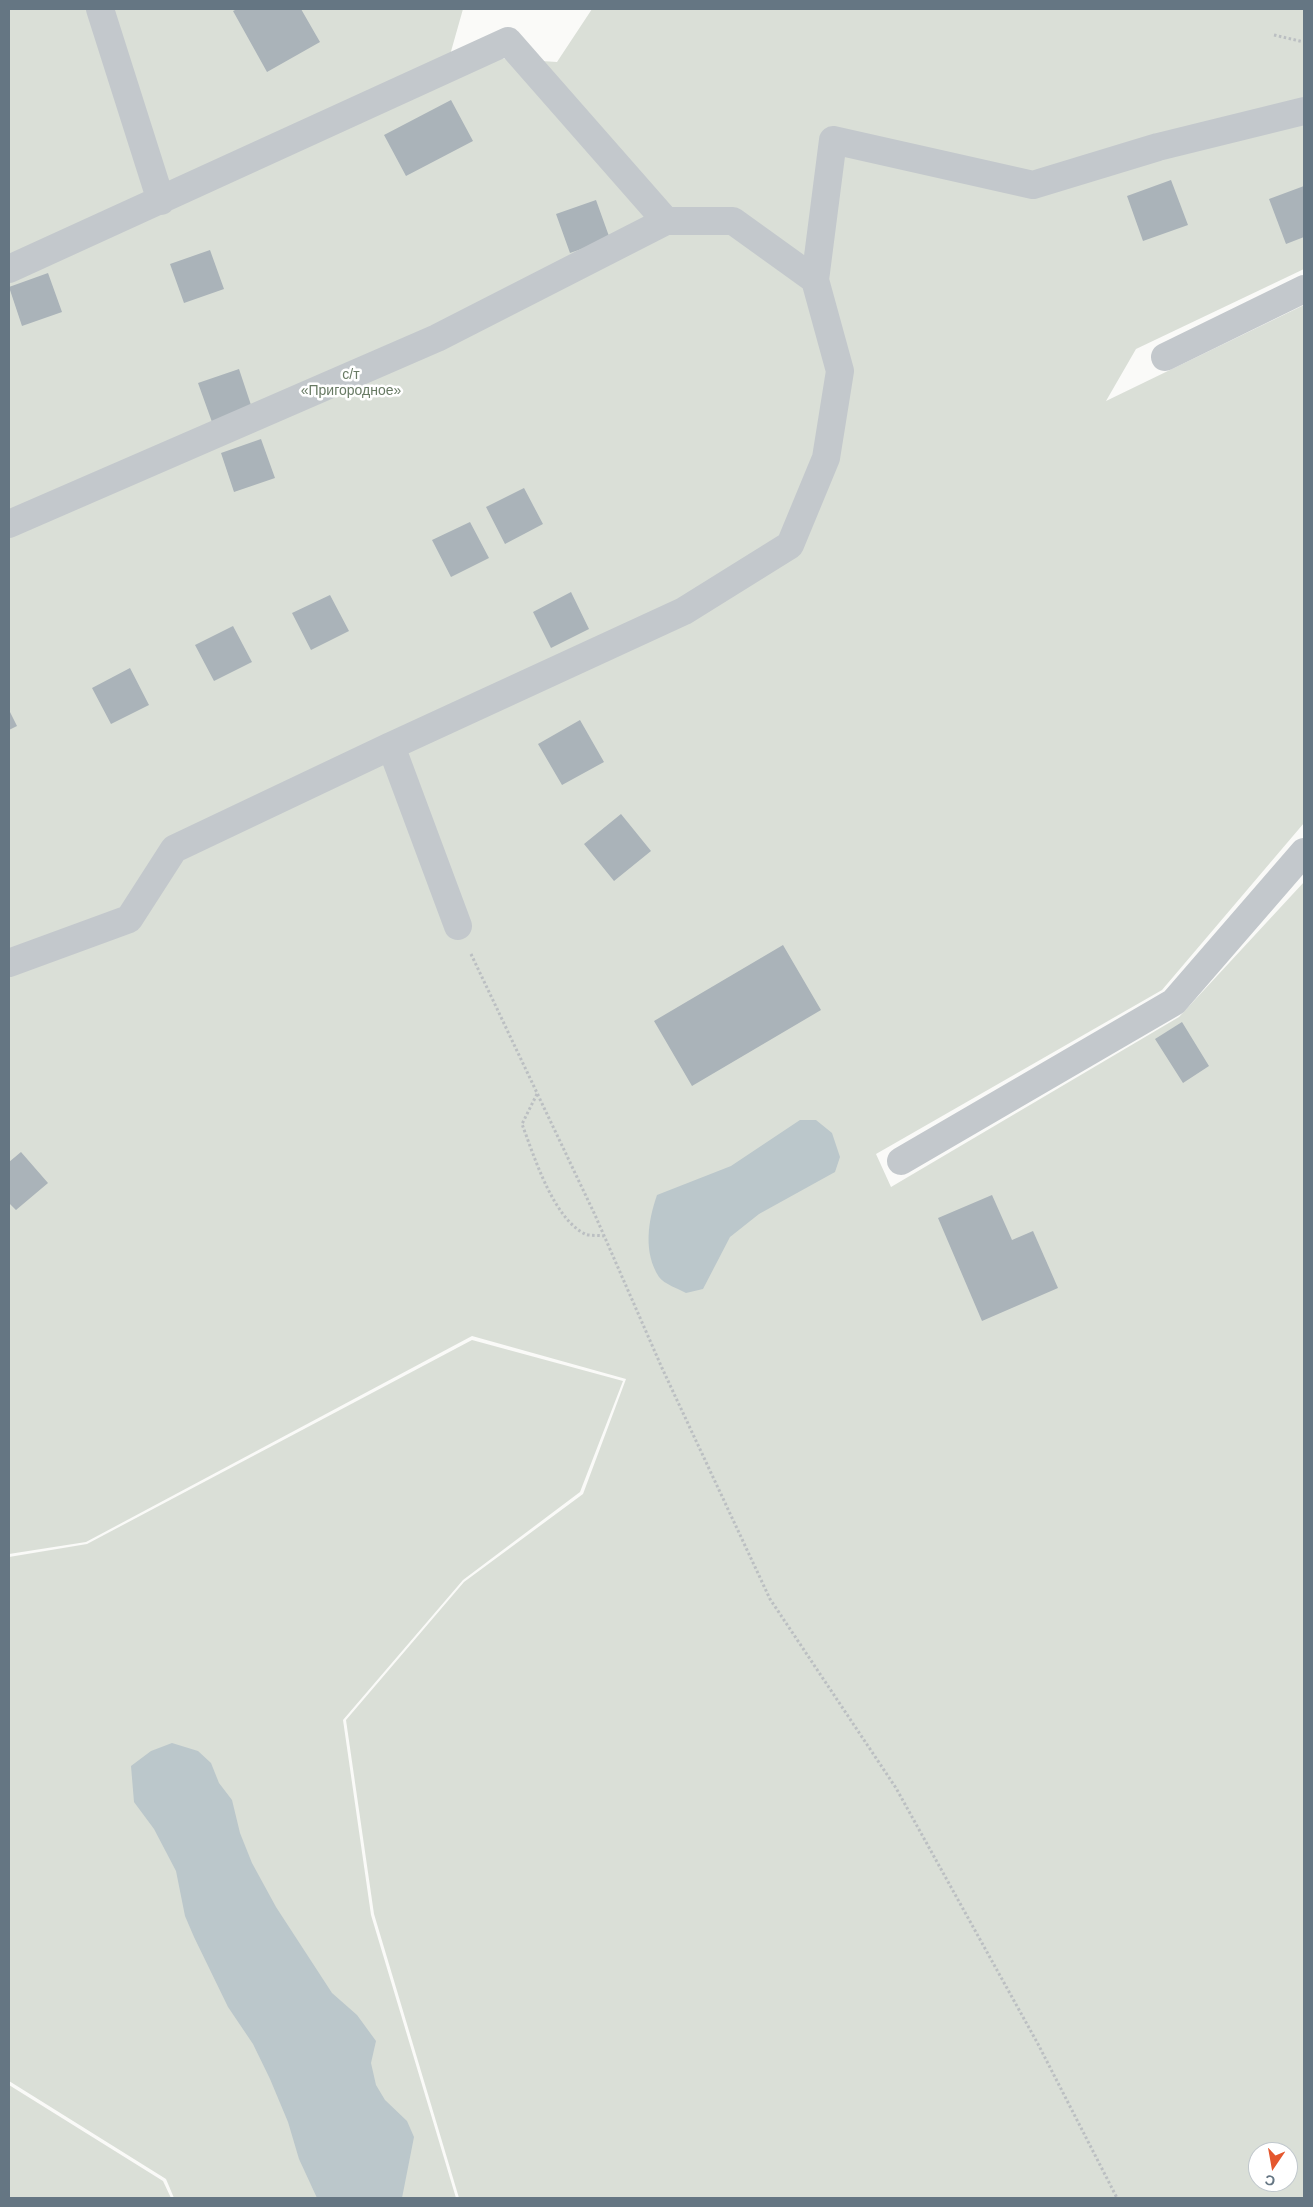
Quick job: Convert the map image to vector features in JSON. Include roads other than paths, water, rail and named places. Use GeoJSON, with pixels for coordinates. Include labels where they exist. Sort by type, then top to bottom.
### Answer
{"type":"FeatureCollection","features":[{"type":"Feature","properties":{"kind":"street"},"geometry":{"type":"LineString","coordinates":[[100,9],[161,201]]}},
{"type":"Feature","properties":{"kind":"street"},"geometry":{"type":"LineString","coordinates":[[9,269],[508,41],[666,221]]}},
{"type":"Feature","properties":{"kind":"street"},"geometry":{"type":"LineString","coordinates":[[9,963],[129,919],[174,849],[391,746],[684,611],[790,545],[826,458],[840,371],[815,280],[833,140],[1033,185],[1158,147],[1304,111]]}},
{"type":"Feature","properties":{"kind":"street"},"geometry":{"type":"LineString","coordinates":[[9,524],[437,338],[666,221],[732,221],[815,280]]}},
{"type":"Feature","properties":{"kind":"street"},"geometry":{"type":"LineString","coordinates":[[1165,357],[1304,289]]}},
{"type":"Feature","properties":{"kind":"street"},"geometry":{"type":"LineString","coordinates":[[391,746],[458,926]]}},
{"type":"Feature","properties":{"kind":"street"},"geometry":{"type":"LineString","coordinates":[[901,1161],[1174,1002],[1304,852]]}},
{"type":"Feature","properties":{"kind":"park label","name":"с/т «Пригородное»"},"geometry":{"type":"Point","coordinates":[351,384]}}]}
